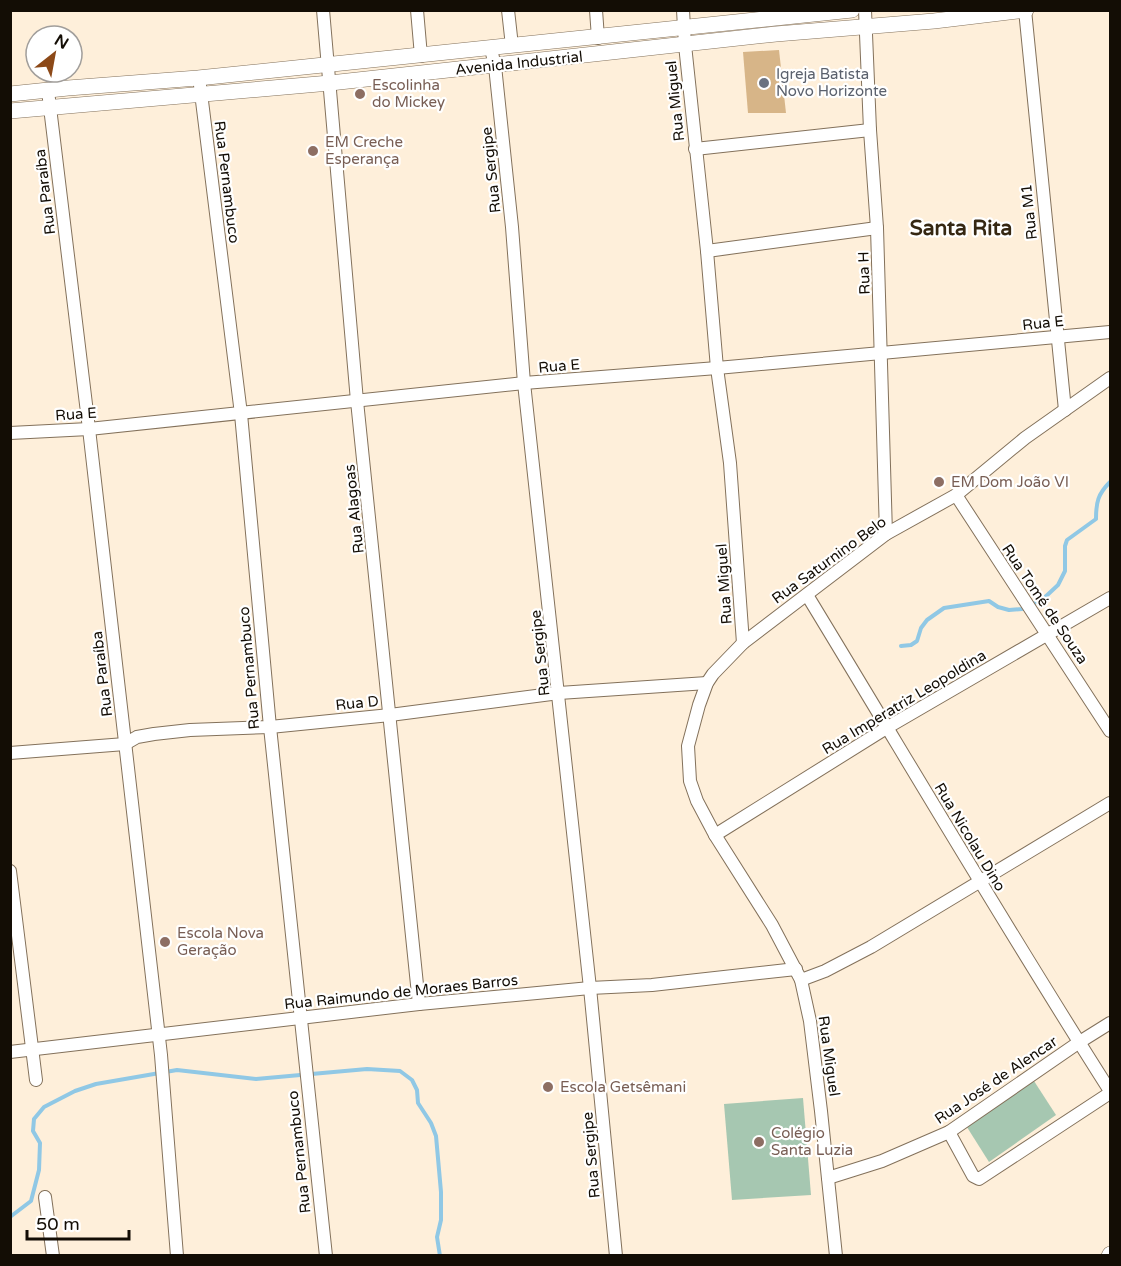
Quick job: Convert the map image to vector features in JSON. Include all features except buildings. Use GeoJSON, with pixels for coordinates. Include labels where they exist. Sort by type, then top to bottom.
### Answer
{"type":"FeatureCollection","features":[{"type":"Feature","properties":{"kind":"street","name":"Rua Alagoas"},"geometry":{"type":"LineString","coordinates":[[323,10],[357,401],[419,1004]]}},
{"type":"Feature","properties":{"kind":"street"},"geometry":{"type":"LineString","coordinates":[[417,10],[421,56]]}},
{"type":"Feature","properties":{"kind":"street"},"geometry":{"type":"LineString","coordinates":[[508,10],[512,46]]}},
{"type":"Feature","properties":{"kind":"street"},"geometry":{"type":"LineString","coordinates":[[596,10],[598,38]]}},
{"type":"Feature","properties":{"kind":"street","name":"Rua Miguel"},"geometry":{"type":"LineString","coordinates":[[683,10],[684,45],[707,251],[717,368],[730,463],[743,643],[707,683],[688,746],[688,767],[697,801],[715,835],[772,925],[798,975],[810,1022],[836,1256]]}},
{"type":"Feature","properties":{"kind":"street","name":"Avenida Industrial"},"geometry":{"type":"LineString","coordinates":[[10,94],[421,56],[852,10]]}},
{"type":"Feature","properties":{"kind":"street","name":"Rua H"},"geometry":{"type":"LineString","coordinates":[[865,10],[877,228],[886,534]]}},
{"type":"Feature","properties":{"kind":"street","name":"Avenida Industrial"},"geometry":{"type":"LineString","coordinates":[[10,111],[330,83],[776,34],[1025,11]]}},
{"type":"Feature","properties":{"kind":"street","name":"Rua M1"},"geometry":{"type":"LineString","coordinates":[[1025,11],[1065,410]]}},
{"type":"Feature","properties":{"kind":"street","name":"Rua Sergipe"},"geometry":{"type":"LineString","coordinates":[[491,48],[495,66],[512,227],[524,383],[590,988],[615,1256]]}},
{"type":"Feature","properties":{"kind":"street","name":"Rua Pernambuco"},"geometry":{"type":"LineString","coordinates":[[198,78],[202,95],[241,414],[270,727],[326,1256]]}},
{"type":"Feature","properties":{"kind":"street","name":"Rua Paraíba"},"geometry":{"type":"LineString","coordinates":[[48,91],[165,1097],[177,1256]]}},
{"type":"Feature","properties":{"kind":"street"},"geometry":{"type":"LineString","coordinates":[[695,149],[870,130]]}},
{"type":"Feature","properties":{"kind":"street"},"geometry":{"type":"LineString","coordinates":[[707,251],[877,228]]}},
{"type":"Feature","properties":{"kind":"street","name":"Rua E"},"geometry":{"type":"LineString","coordinates":[[10,433],[89,429],[524,383],[1110,332]]}},
{"type":"Feature","properties":{"kind":"street","name":"Rua Saturnino Belo"},"geometry":{"type":"LineString","coordinates":[[743,643],[886,534],[956,495],[1025,438],[1110,378]]}},
{"type":"Feature","properties":{"kind":"street","name":"Rua Tomé de Souza"},"geometry":{"type":"LineString","coordinates":[[956,495],[1020,596],[1110,730]]}},
{"type":"Feature","properties":{"kind":"street","name":"Rua Nicolau Dino"},"geometry":{"type":"LineString","coordinates":[[807,595],[979,882],[1110,1092]]}},
{"type":"Feature","properties":{"kind":"street","name":"Rua Imperatriz Leopoldina"},"geometry":{"type":"LineString","coordinates":[[715,835],[888,727],[1110,598]]}},
{"type":"Feature","properties":{"kind":"street","name":"Rua D"},"geometry":{"type":"LineString","coordinates":[[10,753],[125,744],[137,736],[190,730],[270,727],[390,715],[559,693],[707,683]]}},
{"type":"Feature","properties":{"kind":"street","name":"Rua Raimundo de Moraes Barros"},"geometry":{"type":"LineString","coordinates":[[10,1052],[419,1004],[590,988],[798,975],[825,971],[871,947],[1110,803]]}},
{"type":"Feature","properties":{"kind":"street"},"geometry":{"type":"LineString","coordinates":[[10,871],[36,1080]]}},
{"type":"Feature","properties":{"kind":"street","name":"Rua José de Alencar"},"geometry":{"type":"LineString","coordinates":[[828,1178],[882,1161],[949,1132],[1110,1023]]}},
{"type":"Feature","properties":{"kind":"street"},"geometry":{"type":"LineString","coordinates":[[949,1132],[973,1176],[979,1179],[1110,1092]]}},
{"type":"Feature","properties":{"kind":"street"},"geometry":{"type":"LineString","coordinates":[[45,1197],[53,1256]]}},
{"type":"Feature","properties":{"kind":"green space"},"geometry":{"type":"Polygon","coordinates":[[[1034,1081],[1056,1115],[989,1162],[965,1124],[1034,1081]]]}},
{"type":"Feature","properties":{"kind":"green space"},"geometry":{"type":"Polygon","coordinates":[[[803,1098],[811,1195],[732,1200],[724,1104],[803,1098]]]}},
{"type":"Feature","properties":{"kind":"waterway"},"geometry":{"type":"LineString","coordinates":[[901,646],[911,645],[917,641],[921,628],[927,620],[944,608],[989,601],[1009,610],[1022,609],[1043,599],[1058,585],[1065,571],[1067,540],[1096,519],[1098,499],[1110,482]]}},
{"type":"Feature","properties":{"kind":"waterway"},"geometry":{"type":"LineString","coordinates":[[10,1217],[31,1201],[39,1170],[40,1143],[33,1131],[34,1119],[44,1107],[75,1091],[96,1084],[177,1070],[256,1079],[367,1069],[400,1071],[412,1080],[417,1090],[418,1103],[431,1123],[436,1136],[441,1192],[441,1220],[437,1237],[440,1256]]}},
{"type":"Feature","properties":{"kind":"place","name":"Igreja Batista Novo Horizonte"},"geometry":{"type":"Point","coordinates":[764,83]}},
{"type":"Feature","properties":{"kind":"place","name":"Escolinha do Mickey"},"geometry":{"type":"Point","coordinates":[360,94]}},
{"type":"Feature","properties":{"kind":"place","name":"EM Creche Esperança"},"geometry":{"type":"Point","coordinates":[313,151]}},
{"type":"Feature","properties":{"kind":"place","name":"EM Dom João VI"},"geometry":{"type":"Point","coordinates":[939,482]}},
{"type":"Feature","properties":{"kind":"place","name":"Escola Nova Geração"},"geometry":{"type":"Point","coordinates":[165,942]}},
{"type":"Feature","properties":{"kind":"place","name":"Escola Getsêmani"},"geometry":{"type":"Point","coordinates":[548,1087]}},
{"type":"Feature","properties":{"kind":"place","name":"Colégio Santa Luzia"},"geometry":{"type":"Point","coordinates":[759,1142]}},
{"type":"Feature","properties":{"kind":"district","name":"Santa Rita"},"geometry":{"type":"Point","coordinates":[961,228]}}]}
